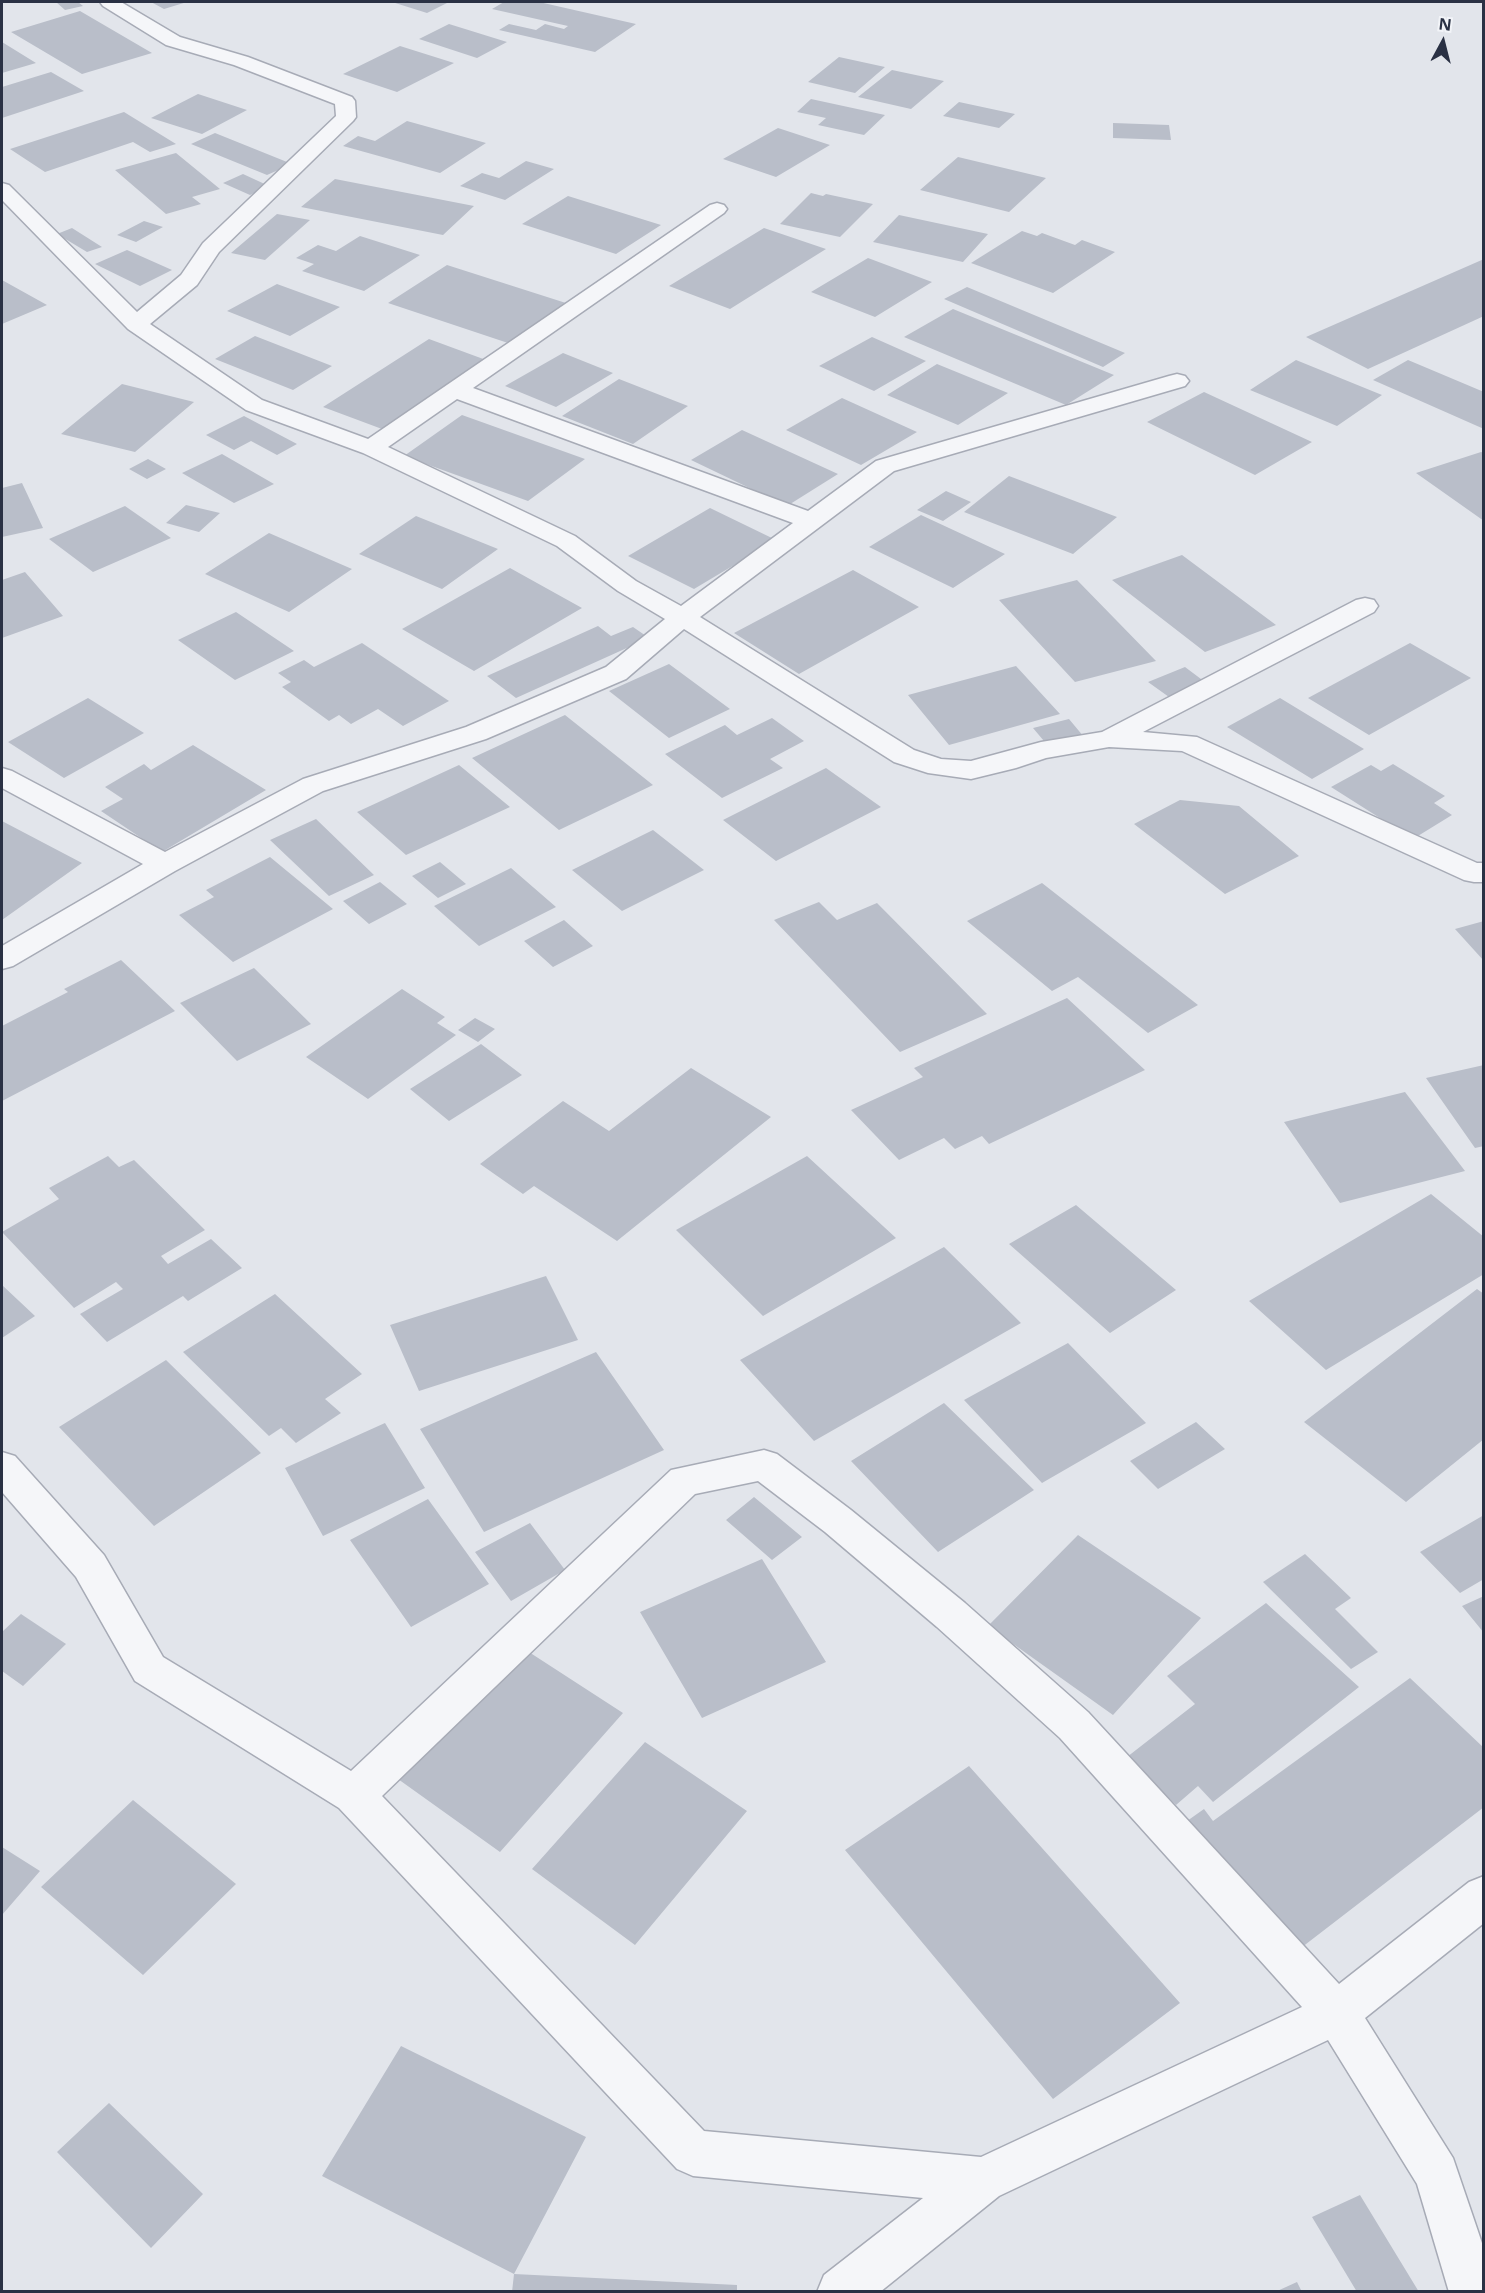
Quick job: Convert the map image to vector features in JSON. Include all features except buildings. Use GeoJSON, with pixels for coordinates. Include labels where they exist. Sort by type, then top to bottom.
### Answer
{"type":"FeatureCollection","features":[{"type":"Feature","properties":{"kind":"street"},"geometry":{"type":"LineString","coordinates":[[109,2],[173,41],[241,61],[345,101],[346,117],[211,248],[189,280],[136,324]]}},
{"type":"Feature","properties":{"kind":"street"},"geometry":{"type":"LineString","coordinates":[[2,189],[136,324],[254,405],[371,448],[566,542],[627,586],[683,617],[904,756],[938,767],[971,770],[1006,762],[1041,750],[1109,739],[1187,743],[1474,873],[1484,872]]}},
{"type":"Feature","properties":{"kind":"street"},"geometry":{"type":"LineString","coordinates":[[371,448],[717,209]]}},
{"type":"Feature","properties":{"kind":"street"},"geometry":{"type":"LineString","coordinates":[[2,959],[165,864],[313,785],[476,733],[616,673],[683,617],[885,466],[1177,381]]}},
{"type":"Feature","properties":{"kind":"street"},"geometry":{"type":"LineString","coordinates":[[455,390],[811,521]]}},
{"type":"Feature","properties":{"kind":"street"},"geometry":{"type":"LineString","coordinates":[[1109,739],[1365,606]]}},
{"type":"Feature","properties":{"kind":"street"},"geometry":{"type":"LineString","coordinates":[[2,777],[165,864]]}},
{"type":"Feature","properties":{"kind":"street"},"geometry":{"type":"LineString","coordinates":[[354,1795],[684,1481],[764,1464],[838,1521],[951,1615],[1074,1725],[1337,2013],[1437,2174],[1473,2292]]}},
{"type":"Feature","properties":{"kind":"street"},"geometry":{"type":"LineString","coordinates":[[2,1467],[90,1566],[149,1669],[354,1795],[693,2153],[983,2180]]}},
{"type":"Feature","properties":{"kind":"street"},"geometry":{"type":"LineString","coordinates":[[841,2292],[983,2180],[1337,2013],[1484,1896]]}}]}
